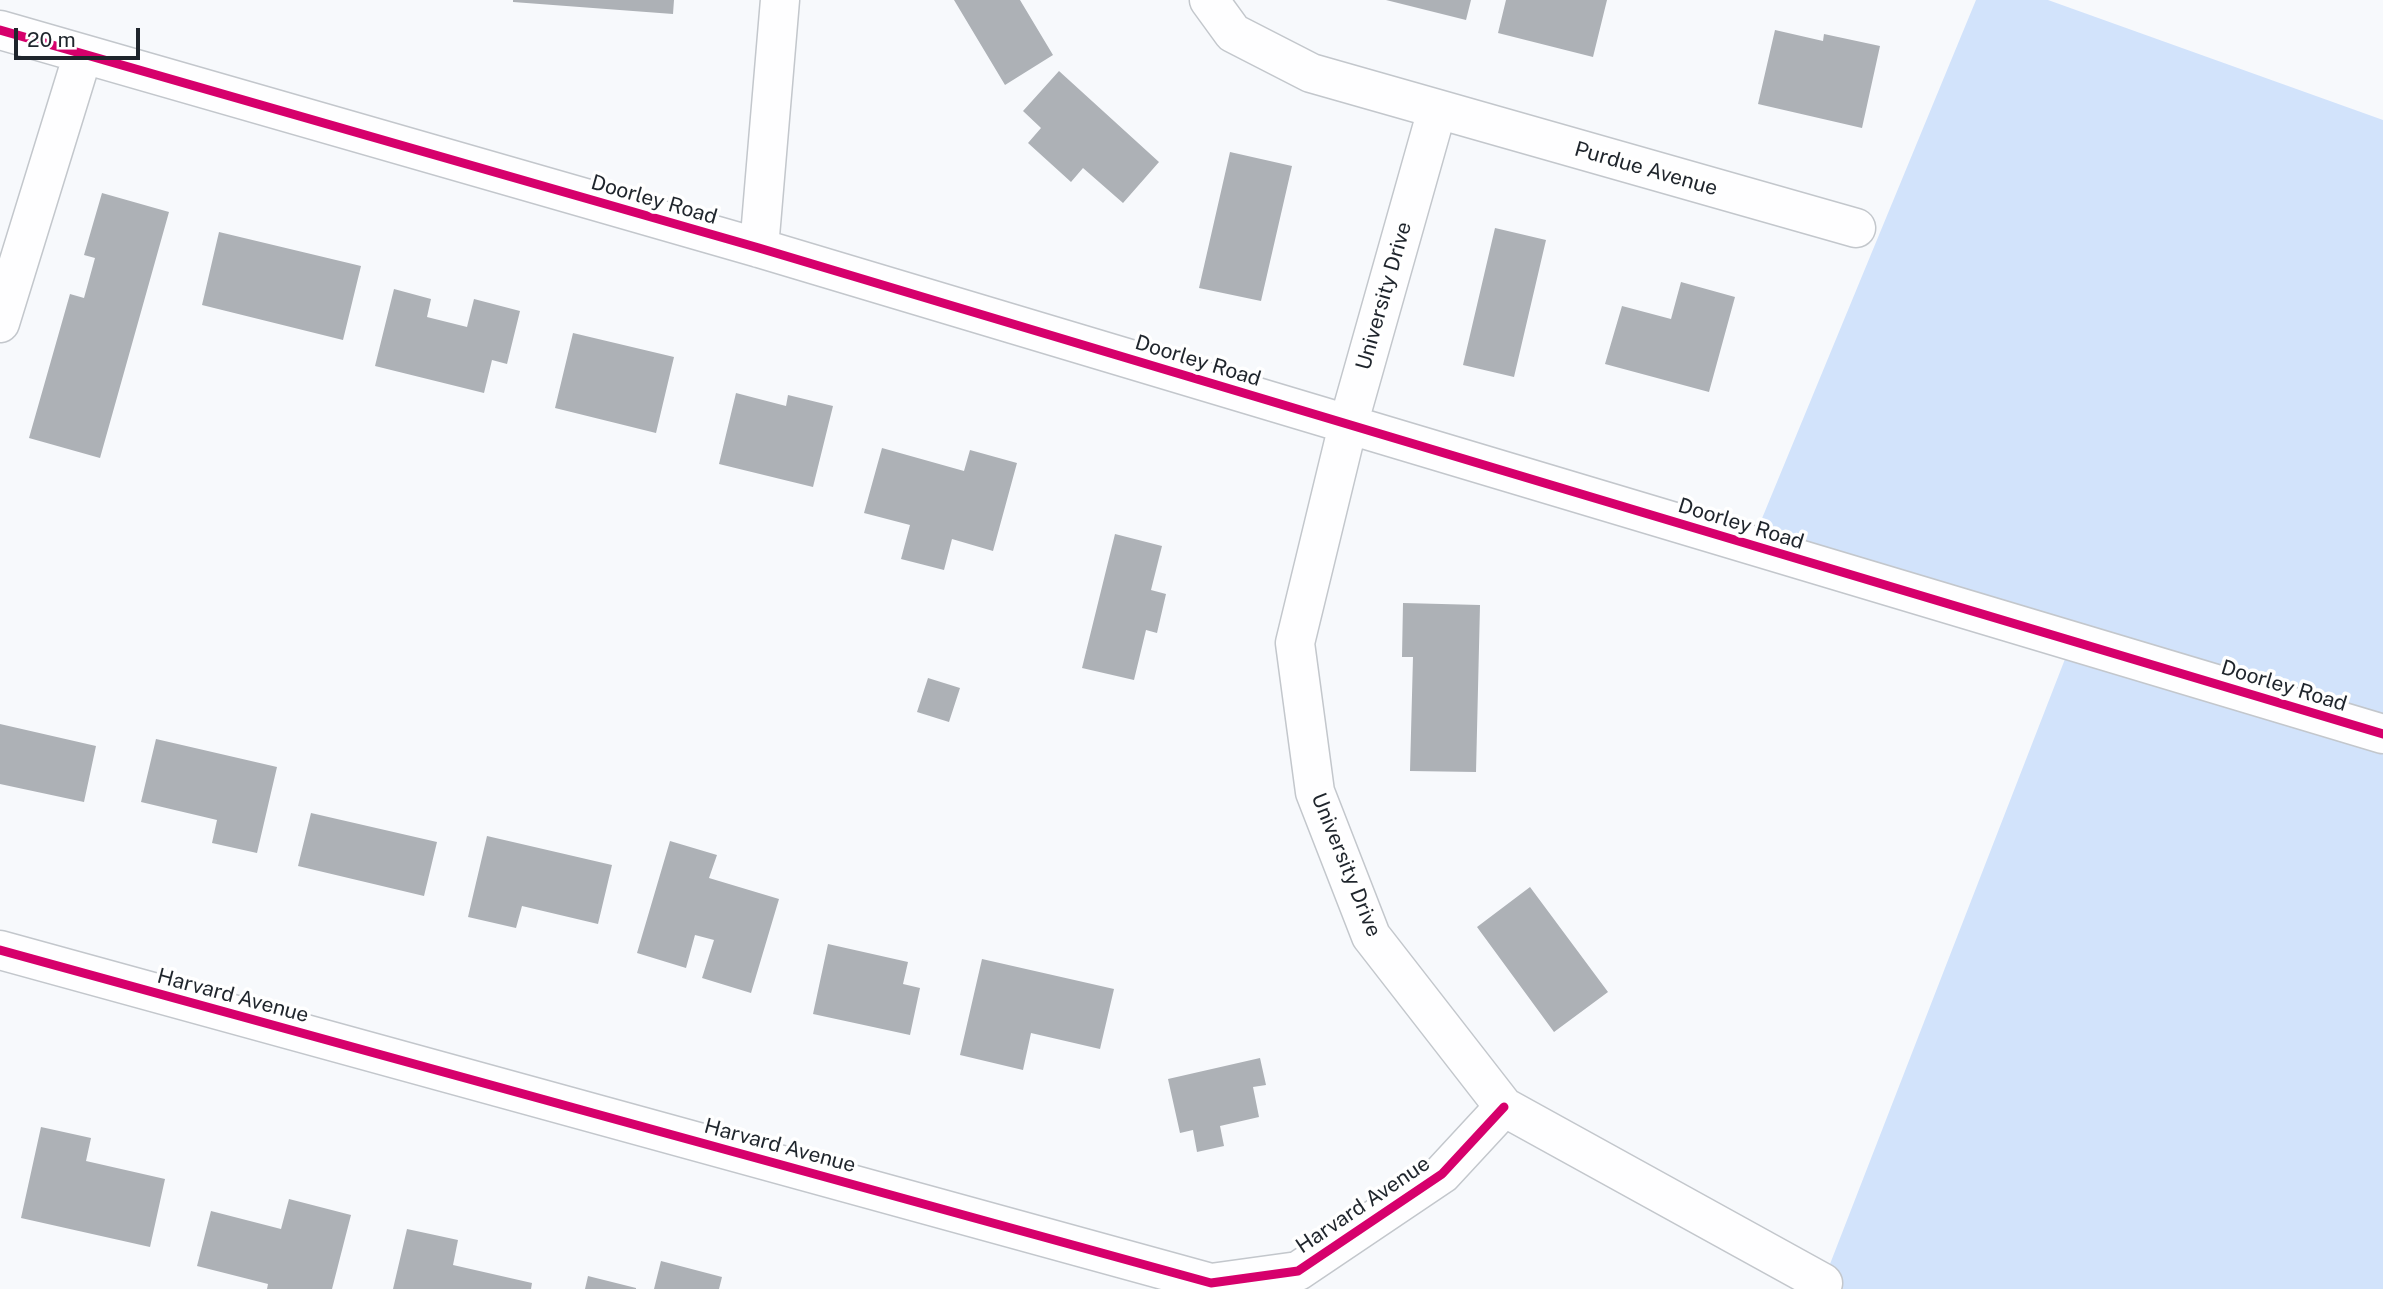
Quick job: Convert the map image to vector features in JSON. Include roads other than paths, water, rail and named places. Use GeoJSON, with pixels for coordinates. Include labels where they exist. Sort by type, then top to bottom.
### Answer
{"type":"FeatureCollection","features":[{"type":"Feature","properties":{"kind":"street"},"geometry":{"type":"LineString","coordinates":[[759,248],[780,0]]}},
{"type":"Feature","properties":{"kind":"street","name":"Purdue Avenue"},"geometry":{"type":"LineString","coordinates":[[1209,0],[1233,33],[1311,73],[1856,228]]}},
{"type":"Feature","properties":{"kind":"street","name":"Doorley Road"},"geometry":{"type":"LineString","coordinates":[[0,30],[759,248],[2383,734]]}},
{"type":"Feature","properties":{"kind":"street"},"geometry":{"type":"LineString","coordinates":[[0,323],[83,54]]}},
{"type":"Feature","properties":{"kind":"street","name":"University Drive"},"geometry":{"type":"LineString","coordinates":[[1437,110],[1348,425],[1295,643],[1315,792],[1371,936],[1504,1107],[1824,1283]]}},
{"type":"Feature","properties":{"kind":"street","name":"Harvard Avenue"},"geometry":{"type":"LineString","coordinates":[[0,950],[1211,1283],[1298,1271],[1441,1174],[1504,1107]]}}]}
